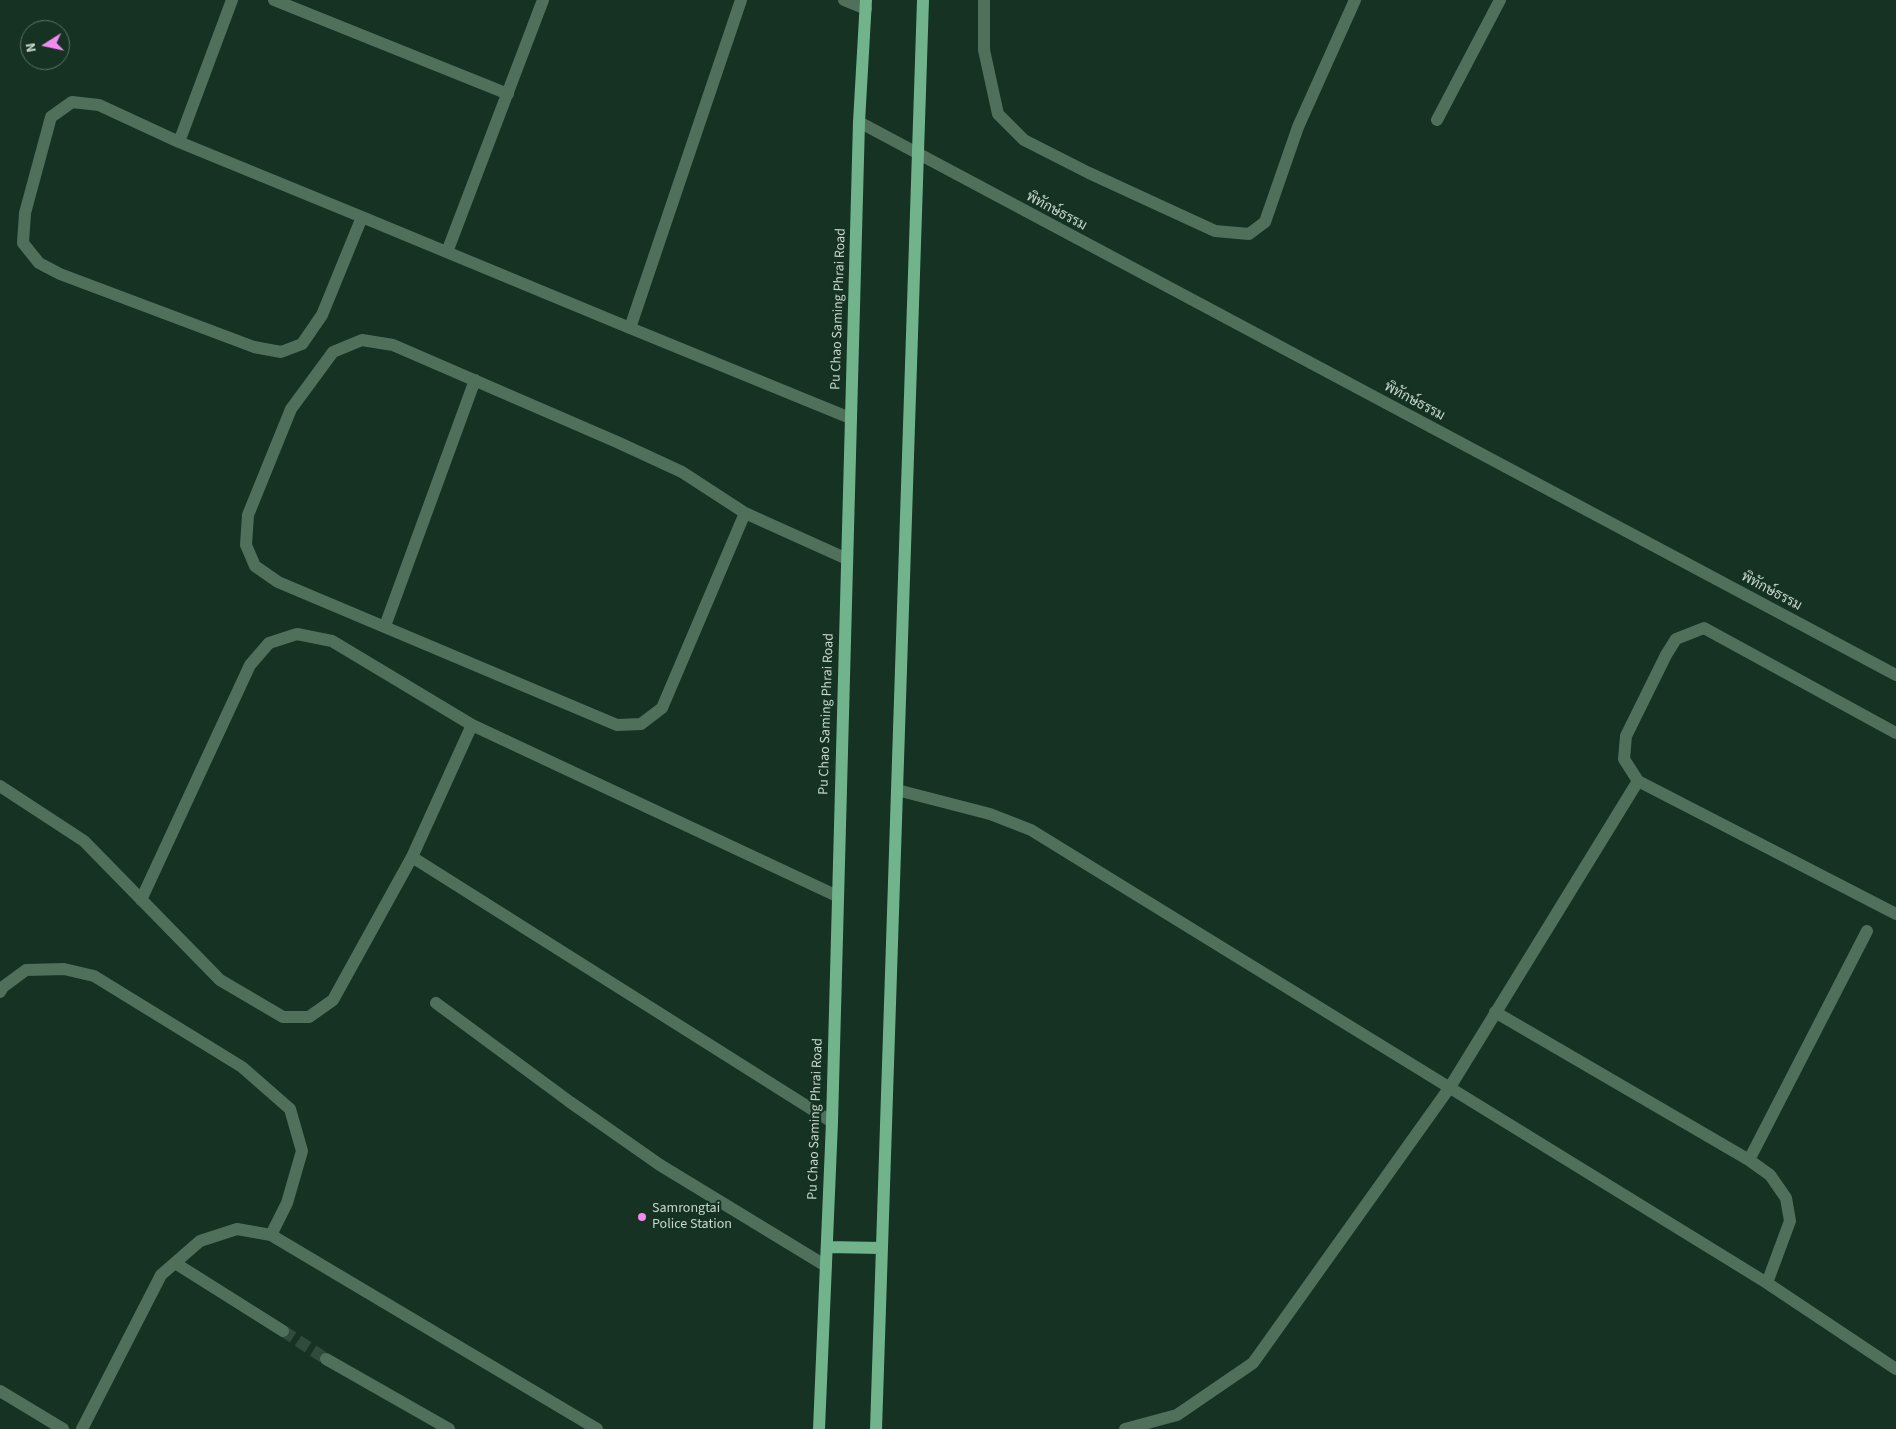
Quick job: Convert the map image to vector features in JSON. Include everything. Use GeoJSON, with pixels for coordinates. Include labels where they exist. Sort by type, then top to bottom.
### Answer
{"type":"FeatureCollection","features":[{"type":"Feature","properties":{"kind":"main road"},"geometry":{"type":"LineString","coordinates":[[876,1429],[923,0]]}},
{"type":"Feature","properties":{"kind":"main road","name":"Pu Chao Saming Phrai Road"},"geometry":{"type":"LineString","coordinates":[[819,1429],[832,1122],[859,122],[866,4]]}},
{"type":"Feature","properties":{"kind":"main road"},"geometry":{"type":"LineString","coordinates":[[827,1247],[881,1248]]}},
{"type":"Feature","properties":{"kind":"street"},"geometry":{"type":"LineString","coordinates":[[179,142],[232,0]]}},
{"type":"Feature","properties":{"kind":"street"},"geometry":{"type":"LineString","coordinates":[[274,0],[508,94]]}},
{"type":"Feature","properties":{"kind":"street"},"geometry":{"type":"LineString","coordinates":[[447,252],[543,0]]}},
{"type":"Feature","properties":{"kind":"street"},"geometry":{"type":"LineString","coordinates":[[630,328],[741,0]]}},
{"type":"Feature","properties":{"kind":"street"},"geometry":{"type":"LineString","coordinates":[[844,0],[866,4]]}},
{"type":"Feature","properties":{"kind":"street"},"geometry":{"type":"LineString","coordinates":[[984,0],[984,50],[998,114],[1024,140],[1089,173],[1215,231],[1249,234],[1265,222],[1298,127],[1355,0]]}},
{"type":"Feature","properties":{"kind":"street"},"geometry":{"type":"LineString","coordinates":[[1437,120],[1500,0]]}},
{"type":"Feature","properties":{"kind":"street"},"geometry":{"type":"LineString","coordinates":[[362,217],[322,314],[302,344],[281,352],[254,347],[60,274],[39,263],[23,243],[25,213],[51,117],[62,107],[72,102],[99,105],[179,142],[362,217],[447,252],[630,328],[850,418]]}},
{"type":"Feature","properties":{"kind":"street","name":"พิทักษ์ธรรม"},"geometry":{"type":"LineString","coordinates":[[859,122],[1896,676]]}},
{"type":"Feature","properties":{"kind":"street"},"geometry":{"type":"LineString","coordinates":[[744,514],[662,708],[641,724],[617,725],[278,582],[255,566],[246,544],[248,515],[291,409],[333,352],[362,340],[393,345],[682,472],[744,514],[847,559]]}},
{"type":"Feature","properties":{"kind":"street"},"geometry":{"type":"LineString","coordinates":[[385,626],[475,380]]}},
{"type":"Feature","properties":{"kind":"street"},"geometry":{"type":"LineString","coordinates":[[1896,733],[1704,628],[1676,640],[1666,654],[1626,736],[1624,759],[1638,781],[1896,914]]}},
{"type":"Feature","properties":{"kind":"street"},"geometry":{"type":"LineString","coordinates":[[141,900],[250,665],[269,643],[297,634],[332,641],[472,725],[837,896]]}},
{"type":"Feature","properties":{"kind":"street"},"geometry":{"type":"LineString","coordinates":[[0,786],[84,842],[220,980],[283,1017],[309,1017],[333,1000],[412,857],[472,725]]}},
{"type":"Feature","properties":{"kind":"street"},"geometry":{"type":"LineString","coordinates":[[1125,1429],[1177,1415],[1253,1363],[1450,1087],[1638,781]]}},
{"type":"Feature","properties":{"kind":"street"},"geometry":{"type":"LineString","coordinates":[[897,790],[990,814],[1031,830],[1767,1283],[1896,1369]]}},
{"type":"Feature","properties":{"kind":"street"},"geometry":{"type":"LineString","coordinates":[[412,857],[832,1122]]}},
{"type":"Feature","properties":{"kind":"street"},"geometry":{"type":"LineString","coordinates":[[1749,1160],[1868,931]]}},
{"type":"Feature","properties":{"kind":"street"},"geometry":{"type":"LineString","coordinates":[[0,992],[3,987],[26,970],[64,969],[94,976],[242,1067],[290,1109],[302,1151],[287,1203],[271,1235]]}},
{"type":"Feature","properties":{"kind":"street"},"geometry":{"type":"LineString","coordinates":[[436,1003],[660,1164],[826,1266]]}},
{"type":"Feature","properties":{"kind":"street"},"geometry":{"type":"LineString","coordinates":[[1495,1012],[1749,1160],[1770,1175],[1786,1198],[1790,1221],[1767,1283]]}},
{"type":"Feature","properties":{"kind":"street"},"geometry":{"type":"LineString","coordinates":[[82,1429],[161,1275],[200,1240],[237,1229],[271,1235],[597,1429]]}},
{"type":"Feature","properties":{"kind":"street"},"geometry":{"type":"LineString","coordinates":[[175,1263],[283,1331]]}},
{"type":"Feature","properties":{"kind":"street"},"geometry":{"type":"LineString","coordinates":[[326,1359],[449,1429]]}},
{"type":"Feature","properties":{"kind":"street"},"geometry":{"type":"LineString","coordinates":[[0,1391],[63,1429]]}},
{"type":"Feature","properties":{"kind":"tunnel"},"geometry":{"type":"LineString","coordinates":[[283,1331],[326,1359]]}},
{"type":"Feature","properties":{"kind":"place","name":"Samrongtai Police Station"},"geometry":{"type":"Point","coordinates":[642,1217]}}]}
